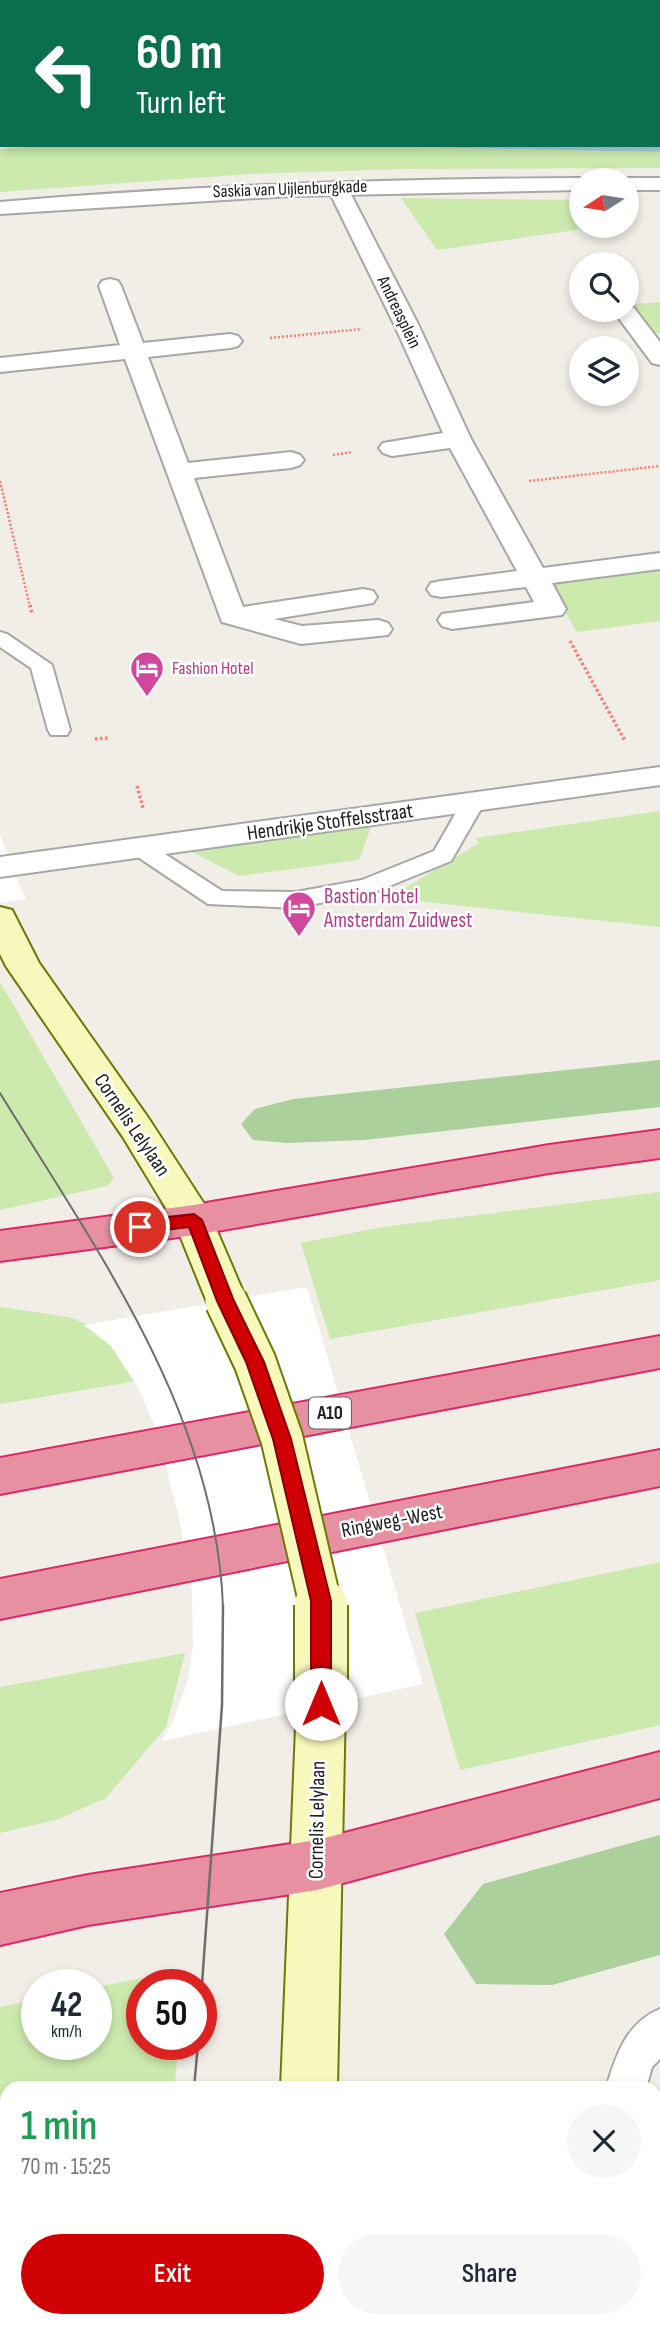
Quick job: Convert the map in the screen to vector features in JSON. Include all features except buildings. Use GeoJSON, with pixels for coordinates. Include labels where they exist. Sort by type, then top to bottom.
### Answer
{"type":"FeatureCollection","features":[{"type":"Feature","properties":{"kind":"highway"},"geometry":{"type":"LineString","coordinates":[[0,1246],[194,1220],[549,1159],[660,1144]]}},
{"type":"Feature","properties":{"kind":"highway","name":"A10"},"geometry":{"type":"LineString","coordinates":[[0,1476],[660,1352]]}},
{"type":"Feature","properties":{"kind":"highway","name":"Ringweg-West"},"geometry":{"type":"LineString","coordinates":[[0,1599],[660,1468]]}},
{"type":"Feature","properties":{"kind":"highway"},"geometry":{"type":"LineString","coordinates":[[0,1919],[88,1900],[317,1865],[660,1775]]}},
{"type":"Feature","properties":{"kind":"main road","name":"Cornelis Lelylaan"},"geometry":{"type":"LineString","coordinates":[[0,918],[23,966],[136,1128],[194,1220],[226,1301],[255,1362],[282,1439],[321,1601],[321,1704],[309,2081]]}},
{"type":"Feature","properties":{"kind":"street","name":"Saskia van Uijlenburgkade"},"geometry":{"type":"LineString","coordinates":[[0,208],[231,191],[569,184]]}},
{"type":"Feature","properties":{"kind":"street"},"geometry":{"type":"LineString","coordinates":[[639,184],[660,184]]}},
{"type":"Feature","properties":{"kind":"street","name":"Andreasplein"},"geometry":{"type":"LineString","coordinates":[[337,187],[406,324],[458,439],[552,609]]}},
{"type":"Feature","properties":{"kind":"street"},"geometry":{"type":"LineString","coordinates":[[110,286],[232,616]]}},
{"type":"Feature","properties":{"kind":"street"},"geometry":{"type":"LineString","coordinates":[[633,322],[660,358]]}},
{"type":"Feature","properties":{"kind":"street"},"geometry":{"type":"LineString","coordinates":[[0,365],[230,341]]}},
{"type":"Feature","properties":{"kind":"street"},"geometry":{"type":"LineString","coordinates":[[391,448],[458,439]]}},
{"type":"Feature","properties":{"kind":"street"},"geometry":{"type":"LineString","coordinates":[[180,472],[291,460]]}},
{"type":"Feature","properties":{"kind":"street"},"geometry":{"type":"LineString","coordinates":[[441,589],[660,561]]}},
{"type":"Feature","properties":{"kind":"street"},"geometry":{"type":"LineString","coordinates":[[232,616],[363,597]]}},
{"type":"Feature","properties":{"kind":"street"},"geometry":{"type":"LineString","coordinates":[[452,620],[552,609]]}},
{"type":"Feature","properties":{"kind":"street"},"geometry":{"type":"LineString","coordinates":[[232,616],[301,635],[378,629]]}},
{"type":"Feature","properties":{"kind":"street","name":"Hendrikje Stoffelsstraat"},"geometry":{"type":"LineString","coordinates":[[0,867],[653,777]]}},
{"type":"Feature","properties":{"kind":"lane"},"geometry":{"type":"LineString","coordinates":[[3,640],[40,665],[58,730]]}},
{"type":"Feature","properties":{"kind":"lane"},"geometry":{"type":"LineString","coordinates":[[139,848],[217,899],[296,900],[368,886],[443,856],[473,802]]}},
{"type":"Feature","properties":{"kind":"lane"},"geometry":{"type":"LineString","coordinates":[[628,2081],[636,2056],[660,2029]]}},
{"type":"Feature","properties":{"kind":"path"},"geometry":{"type":"LineString","coordinates":[[230,341],[333,332]]}},
{"type":"Feature","properties":{"kind":"path"},"geometry":{"type":"LineString","coordinates":[[291,460],[391,448]]}},
{"type":"Feature","properties":{"kind":"path"},"geometry":{"type":"LineString","coordinates":[[482,486],[660,466]]}},
{"type":"Feature","properties":{"kind":"path"},"geometry":{"type":"LineString","coordinates":[[0,481],[35,628],[3,640]]}},
{"type":"Feature","properties":{"kind":"path"},"geometry":{"type":"LineString","coordinates":[[552,609],[653,777]]}},
{"type":"Feature","properties":{"kind":"green space"},"geometry":{"type":"Polygon","coordinates":[[[31,147],[408,147],[660,152],[660,168],[404,169],[250,174],[0,192],[0,149],[31,147]]]}},
{"type":"Feature","properties":{"kind":"green space"},"geometry":{"type":"Polygon","coordinates":[[[401,198],[569,200],[569,231],[437,250],[401,198]]]}},
{"type":"Feature","properties":{"kind":"green space"},"geometry":{"type":"Polygon","coordinates":[[[660,302],[660,333],[646,335],[636,322],[639,322],[639,304],[660,302]]]}},
{"type":"Feature","properties":{"kind":"green space"},"geometry":{"type":"Polygon","coordinates":[[[660,569],[660,621],[577,632],[548,583],[660,569]]]}},
{"type":"Feature","properties":{"kind":"green space"},"geometry":{"type":"Polygon","coordinates":[[[660,811],[660,927],[389,898],[479,843],[476,838],[660,811]]]}},
{"type":"Feature","properties":{"kind":"green space"},"geometry":{"type":"Polygon","coordinates":[[[376,813],[359,860],[239,876],[169,840],[376,813]]]}},
{"type":"Feature","properties":{"kind":"green space"},"geometry":{"type":"Polygon","coordinates":[[[0,982],[114,1178],[107,1186],[0,1210],[0,982]]]}},
{"type":"Feature","properties":{"kind":"green space"},"geometry":{"type":"Polygon","coordinates":[[[660,1060],[660,1107],[364,1140],[286,1143],[253,1140],[241,1124],[255,1109],[293,1099],[660,1060]]]}},
{"type":"Feature","properties":{"kind":"green space"},"geometry":{"type":"Polygon","coordinates":[[[660,1192],[660,1280],[330,1339],[301,1243],[383,1227],[660,1192]]]}},
{"type":"Feature","properties":{"kind":"green space"},"geometry":{"type":"Polygon","coordinates":[[[0,1307],[69,1317],[114,1335],[154,1378],[0,1404],[0,1307]]]}},
{"type":"Feature","properties":{"kind":"green space"},"geometry":{"type":"Polygon","coordinates":[[[660,1562],[660,1725],[460,1770],[415,1613],[660,1562]]]}},
{"type":"Feature","properties":{"kind":"green space"},"geometry":{"type":"Polygon","coordinates":[[[185,1653],[166,1727],[106,1798],[59,1819],[0,1833],[0,1687],[185,1653]]]}},
{"type":"Feature","properties":{"kind":"green space"},"geometry":{"type":"Polygon","coordinates":[[[660,1835],[660,1955],[552,1985],[476,1984],[444,1934],[483,1884],[660,1835]]]}},
{"type":"Feature","properties":{"kind":"green space"},"geometry":{"type":"Polygon","coordinates":[[[126,1981],[126,2060],[177,2060],[175,2081],[0,2081],[0,2007],[21,2002],[21,2060],[112,2060],[112,1984],[126,1981]]]}},
{"type":"Feature","properties":{"kind":"water"},"geometry":{"type":"Polygon","coordinates":[[[408,147],[660,147],[660,152],[408,147]]]}},
{"type":"Feature","properties":{"kind":"pier"},"geometry":{"type":"Polygon","coordinates":[[[0,834],[10,863],[26,899],[0,903],[0,834]]]}},
{"type":"Feature","properties":{"kind":"pier"},"geometry":{"type":"Polygon","coordinates":[[[307,1287],[423,1684],[162,1741],[173,1721],[188,1680],[193,1646],[192,1591],[179,1518],[157,1432],[139,1389],[111,1346],[84,1325],[307,1287]]]}},
{"type":"Feature","properties":{"kind":"tram line"},"geometry":{"type":"LineString","coordinates":[[0,1093],[111,1274],[175,1401],[199,1467],[215,1536],[223,1607]]}},
{"type":"Feature","properties":{"kind":"tram line"},"geometry":{"type":"LineString","coordinates":[[203,1969],[222,1705],[223,1607]]}},
{"type":"Feature","properties":{"kind":"tram line"},"geometry":{"type":"LineString","coordinates":[[195,2081],[197,2060]]}},
{"type":"Feature","properties":{"kind":"place","name":"Fashion Hotel"},"geometry":{"type":"Point","coordinates":[147,698]}},
{"type":"Feature","properties":{"kind":"place","name":"Bastion Hotel Amsterdam Zuidwest"},"geometry":{"type":"Point","coordinates":[299,938]}},
{"type":"Feature","properties":{"kind":"route"},"geometry":{"type":"LineString","coordinates":[[140,1227],[194,1220],[226,1301],[255,1362],[282,1439],[321,1601],[321,1704]]}}]}
